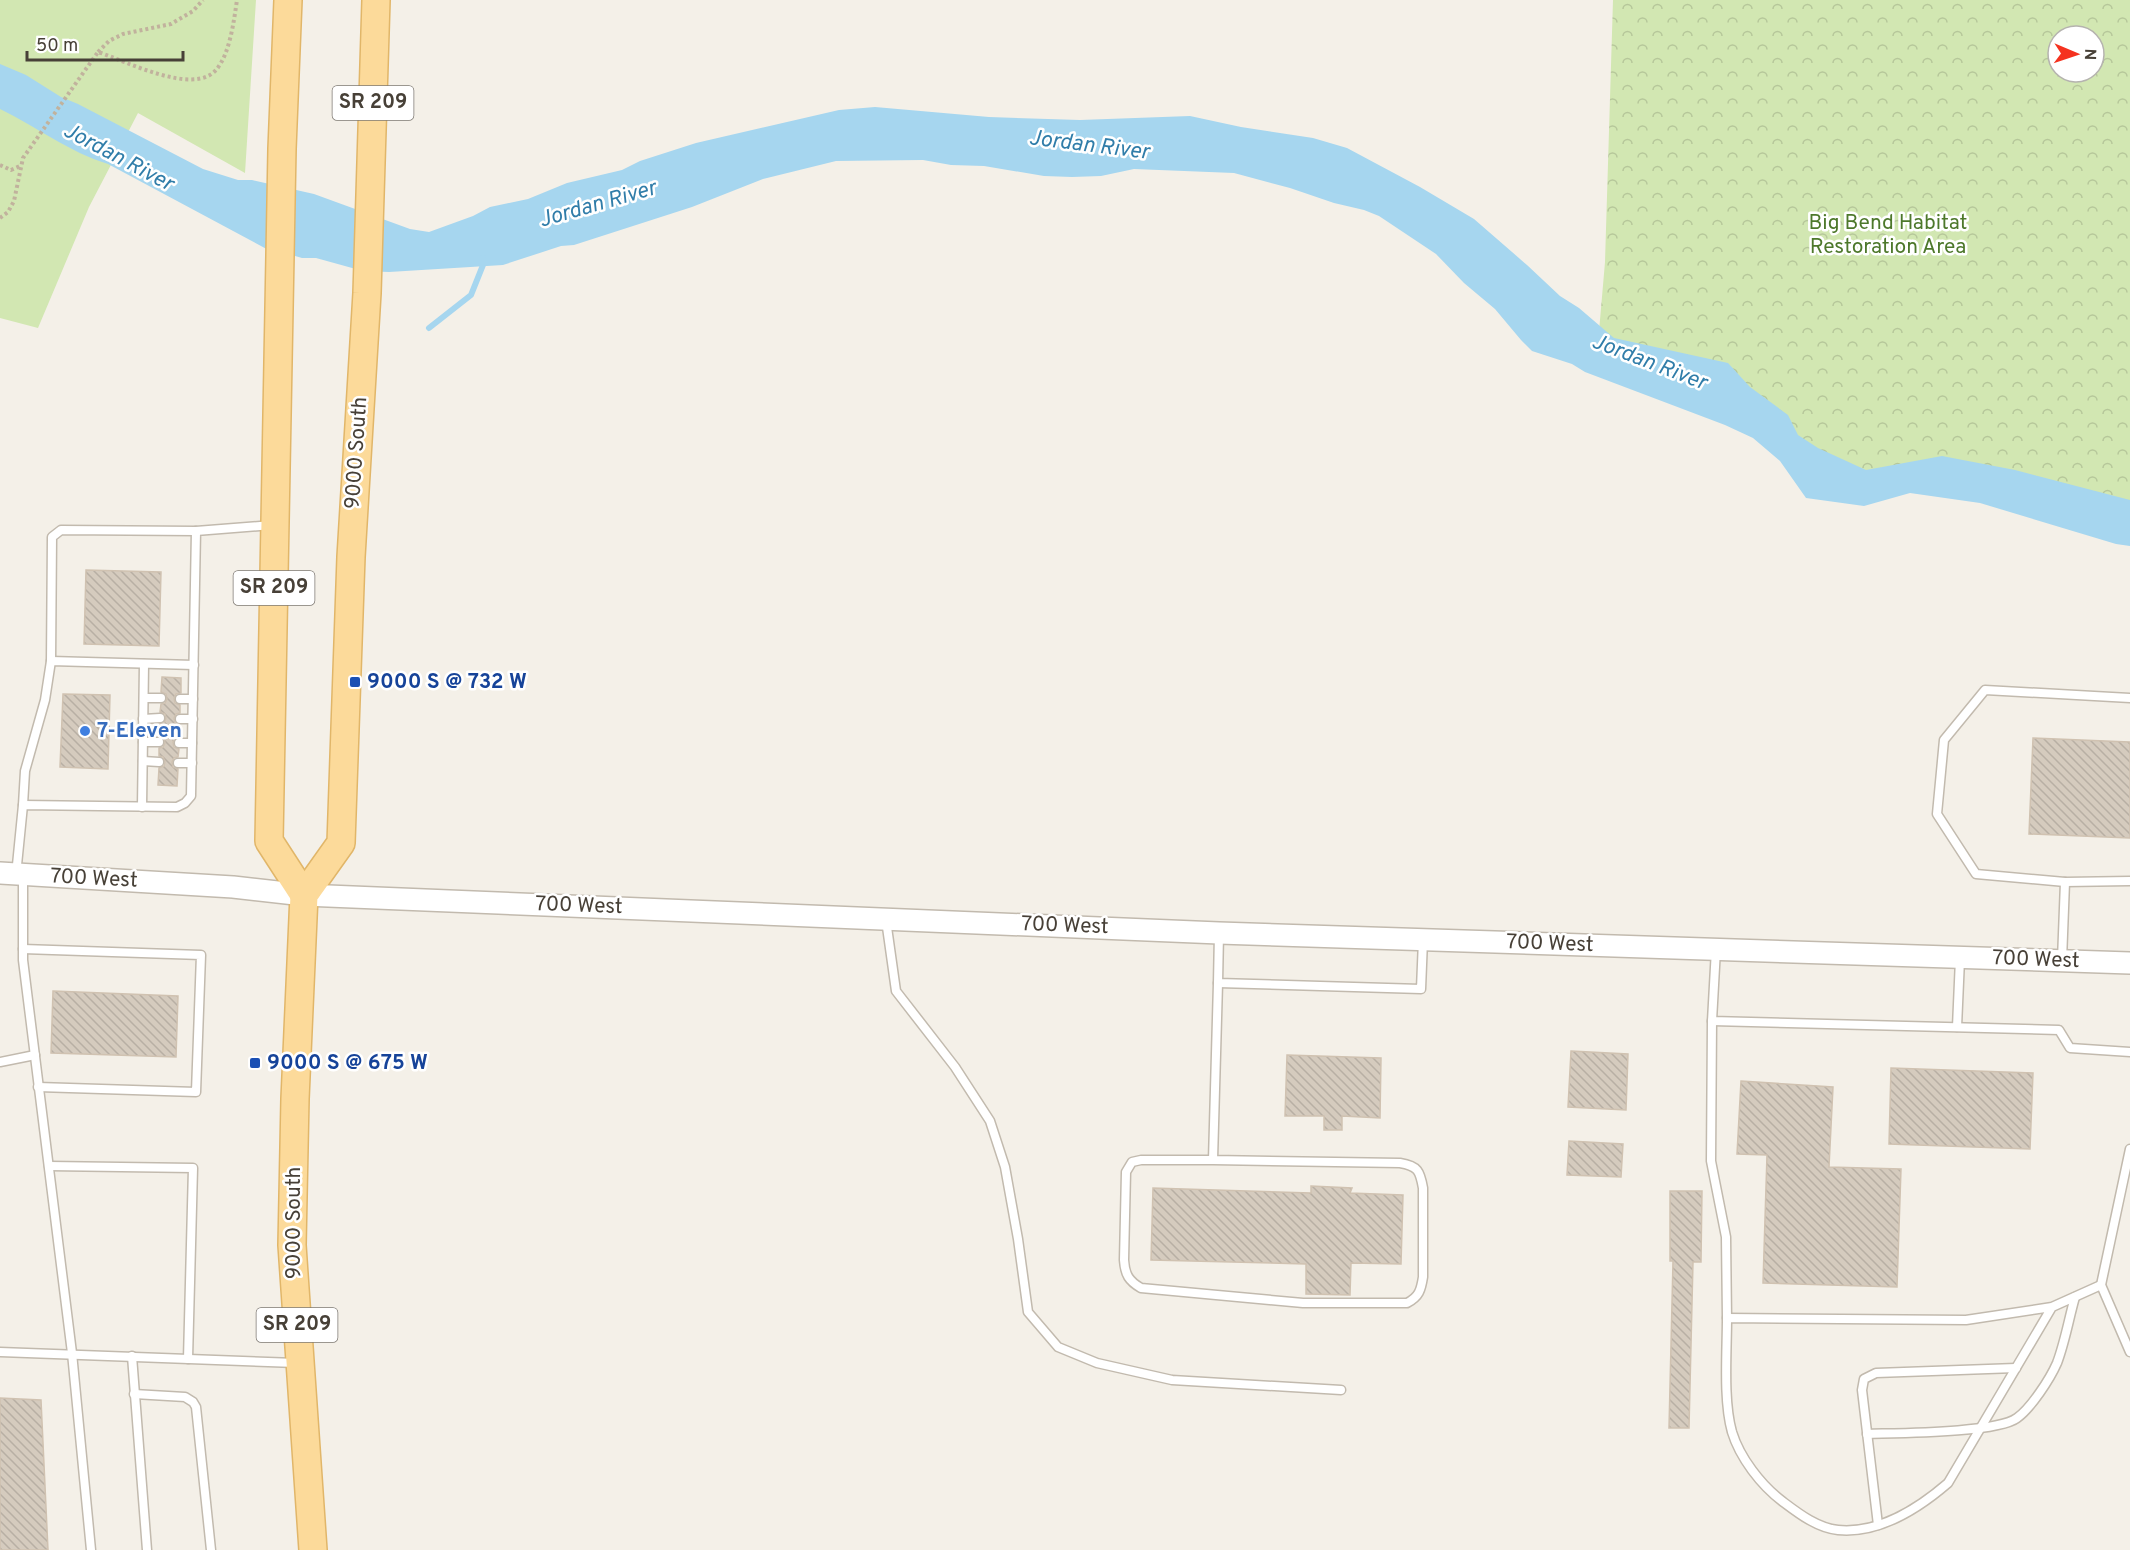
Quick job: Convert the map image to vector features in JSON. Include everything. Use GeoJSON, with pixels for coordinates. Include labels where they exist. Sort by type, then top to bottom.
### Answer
{"type":"FeatureCollection","features":[{"type":"Feature","properties":{"kind":"main road","name":"SR 209"},"geometry":{"type":"LineString","coordinates":[[288,0],[281,202],[269,841],[303,895]]}},
{"type":"Feature","properties":{"kind":"main road","name":"9000 South"},"geometry":{"type":"LineString","coordinates":[[313,1550],[292,1245],[303,895],[341,843],[351,557],[368,292],[376,0]]}},
{"type":"Feature","properties":{"kind":"street","name":"700 West"},"geometry":{"type":"LineString","coordinates":[[13,875],[232,887],[303,895],[1219,933],[2130,963]]}},
{"type":"Feature","properties":{"kind":"lane"},"geometry":{"type":"LineString","coordinates":[[90,1550],[72,1353],[13,875],[23,805],[25,771],[45,700],[51,661],[52,537],[61,530],[195,531],[275,524]]}},
{"type":"Feature","properties":{"kind":"lane"},"geometry":{"type":"LineString","coordinates":[[23,805],[177,807],[191,796],[195,531]]}},
{"type":"Feature","properties":{"kind":"lane"},"geometry":{"type":"LineString","coordinates":[[51,661],[194,665]]}},
{"type":"Feature","properties":{"kind":"lane"},"geometry":{"type":"LineString","coordinates":[[142,807],[144,664]]}},
{"type":"Feature","properties":{"kind":"lane"},"geometry":{"type":"LineString","coordinates":[[2130,698],[1984,690],[1944,740],[1937,814],[1976,874],[2065,882],[2130,881]]}},
{"type":"Feature","properties":{"kind":"lane"},"geometry":{"type":"LineString","coordinates":[[144,698],[161,698]]}},
{"type":"Feature","properties":{"kind":"lane"},"geometry":{"type":"LineString","coordinates":[[180,699],[193,699]]}},
{"type":"Feature","properties":{"kind":"lane"},"geometry":{"type":"LineString","coordinates":[[143,719],[160,718]]}},
{"type":"Feature","properties":{"kind":"lane"},"geometry":{"type":"LineString","coordinates":[[180,719],[193,719]]}},
{"type":"Feature","properties":{"kind":"lane"},"geometry":{"type":"LineString","coordinates":[[143,742],[159,742]]}},
{"type":"Feature","properties":{"kind":"lane"},"geometry":{"type":"LineString","coordinates":[[179,742],[192,743]]}},
{"type":"Feature","properties":{"kind":"lane"},"geometry":{"type":"LineString","coordinates":[[142,761],[159,762]]}},
{"type":"Feature","properties":{"kind":"lane"},"geometry":{"type":"LineString","coordinates":[[178,763],[192,763]]}},
{"type":"Feature","properties":{"kind":"lane"},"geometry":{"type":"LineString","coordinates":[[2062,961],[2065,882]]}},
{"type":"Feature","properties":{"kind":"lane"},"geometry":{"type":"LineString","coordinates":[[886,919],[896,992],[955,1067],[990,1121],[1005,1167],[1028,1312],[1058,1347],[1097,1363],[1172,1380],[1341,1390]]}},
{"type":"Feature","properties":{"kind":"lane"},"geometry":{"type":"LineString","coordinates":[[1213,1160],[1219,933]]}},
{"type":"Feature","properties":{"kind":"lane"},"geometry":{"type":"LineString","coordinates":[[1218,983],[1421,989],[1423,940]]}},
{"type":"Feature","properties":{"kind":"lane"},"geometry":{"type":"LineString","coordinates":[[23,949],[201,955],[196,1092],[38,1087]]}},
{"type":"Feature","properties":{"kind":"lane"},"geometry":{"type":"LineString","coordinates":[[1716,949],[1712,1021],[1711,1161],[1726,1237],[1728,1405],[1732,1432],[1740,1450],[1773,1494],[1813,1522],[1837,1530],[1878,1525],[1927,1501],[1948,1483],[2052,1307]]}},
{"type":"Feature","properties":{"kind":"lane"},"geometry":{"type":"LineString","coordinates":[[1956,1027],[1960,957]]}},
{"type":"Feature","properties":{"kind":"lane"},"geometry":{"type":"LineString","coordinates":[[1712,1021],[2059,1030],[2070,1048],[2130,1052]]}},
{"type":"Feature","properties":{"kind":"lane"},"geometry":{"type":"LineString","coordinates":[[0,1062],[35,1055]]}},
{"type":"Feature","properties":{"kind":"lane"},"geometry":{"type":"LineString","coordinates":[[2130,1149],[2101,1285],[2130,1352]]}},
{"type":"Feature","properties":{"kind":"lane"},"geometry":{"type":"LineString","coordinates":[[1213,1160],[1413,1165],[1420,1174],[1423,1188],[1423,1277],[1417,1298],[1407,1303],[1303,1303],[1141,1288],[1129,1281],[1124,1260],[1126,1172],[1132,1162],[1213,1160]]}},
{"type":"Feature","properties":{"kind":"lane"},"geometry":{"type":"LineString","coordinates":[[48,1166],[193,1168],[188,1359]]}},
{"type":"Feature","properties":{"kind":"lane"},"geometry":{"type":"LineString","coordinates":[[1727,1318],[1966,1320],[2052,1307],[2101,1285]]}},
{"type":"Feature","properties":{"kind":"lane"},"geometry":{"type":"LineString","coordinates":[[1867,1434],[1981,1428],[2004,1424],[2017,1418],[2043,1389],[2057,1363],[2075,1297]]}},
{"type":"Feature","properties":{"kind":"lane"},"geometry":{"type":"LineString","coordinates":[[0,1352],[299,1363]]}},
{"type":"Feature","properties":{"kind":"lane"},"geometry":{"type":"LineString","coordinates":[[132,1356],[147,1550]]}},
{"type":"Feature","properties":{"kind":"lane"},"geometry":{"type":"LineString","coordinates":[[1878,1525],[1862,1390],[1864,1378],[1876,1373],[2016,1368]]}},
{"type":"Feature","properties":{"kind":"lane"},"geometry":{"type":"LineString","coordinates":[[134,1394],[185,1397],[196,1407],[199,1416],[211,1550]]}},
{"type":"Feature","properties":{"kind":"path"},"geometry":{"type":"LineString","coordinates":[[0,218],[8,212],[14,201],[23,158],[108,41],[123,34],[171,24],[193,11],[203,0]]}},
{"type":"Feature","properties":{"kind":"path"},"geometry":{"type":"LineString","coordinates":[[98,52],[180,80],[206,77],[215,71],[223,56],[234,24],[237,0]]}},
{"type":"Feature","properties":{"kind":"path"},"geometry":{"type":"LineString","coordinates":[[0,165],[14,170],[20,166]]}},
{"type":"Feature","properties":{"kind":"green space"},"geometry":{"type":"Polygon","coordinates":[[[0,0],[256,0],[245,173],[138,113],[89,207],[38,328],[0,318],[0,0]]]}},
{"type":"Feature","properties":{"kind":"green space","name":"Big Bend Habitat Restoration Area"},"geometry":{"type":"Polygon","coordinates":[[[1613,0],[2130,0],[2130,509],[1831,474],[1598,343],[1605,262],[1613,0]]]}},
{"type":"Feature","properties":{"kind":"water","name":"Jordan River"},"geometry":{"type":"Polygon","coordinates":[[[0,64],[26,75],[61,97],[203,169],[238,180],[252,180],[314,194],[410,229],[429,232],[473,216],[490,207],[528,199],[567,183],[622,170],[640,161],[696,143],[839,110],[875,107],[989,117],[1080,120],[1190,116],[1241,127],[1313,138],[1347,148],[1474,219],[1560,296],[1579,308],[1614,338],[1728,363],[1750,387],[1788,415],[1798,435],[1818,448],[1866,470],[1942,456],[2015,470],[2130,500],[2130,546],[2116,544],[1980,503],[1910,493],[1864,506],[1806,498],[1780,461],[1753,438],[1725,425],[1585,372],[1572,364],[1532,351],[1495,309],[1464,283],[1436,254],[1379,216],[1234,173],[1134,169],[1101,176],[1072,177],[1044,176],[984,166],[951,165],[923,160],[836,161],[763,179],[692,207],[503,265],[389,272],[363,271],[316,258],[302,258],[278,251],[274,253],[108,164],[66,146],[0,109],[0,64]]]}},
{"type":"Feature","properties":{"kind":"building"},"geometry":{"type":"Polygon","coordinates":[[[86,570],[161,572],[159,646],[84,644],[86,570]]]}},
{"type":"Feature","properties":{"kind":"building","name":"7-Eleven"},"geometry":{"type":"Polygon","coordinates":[[[162,677],[181,678],[181,693],[176,694],[174,698],[175,703],[180,705],[180,713],[174,718],[175,723],[179,725],[179,737],[173,742],[174,747],[179,749],[178,757],[172,762],[173,767],[178,769],[177,786],[158,785],[159,768],[164,766],[165,762],[163,757],[159,756],[159,748],[165,743],[164,738],[160,736],[160,724],[164,723],[166,718],[165,714],[160,712],[161,704],[167,699],[166,694],[161,692],[162,677]]]}},
{"type":"Feature","properties":{"kind":"building","name":"7-Eleven"},"geometry":{"type":"Polygon","coordinates":[[[63,694],[110,695],[108,769],[60,767],[63,694]]]}},
{"type":"Feature","properties":{"kind":"building"},"geometry":{"type":"Polygon","coordinates":[[[2033,738],[2130,742],[2130,838],[2029,834],[2033,738]]]}},
{"type":"Feature","properties":{"kind":"building"},"geometry":{"type":"Polygon","coordinates":[[[53,991],[178,996],[176,1057],[51,1053],[53,991]]]}},
{"type":"Feature","properties":{"kind":"building"},"geometry":{"type":"Polygon","coordinates":[[[1571,1051],[1628,1054],[1626,1110],[1568,1107],[1571,1051]]]}},
{"type":"Feature","properties":{"kind":"building"},"geometry":{"type":"Polygon","coordinates":[[[1287,1055],[1381,1058],[1380,1118],[1342,1116],[1342,1130],[1324,1130],[1324,1116],[1285,1116],[1287,1055]]]}},
{"type":"Feature","properties":{"kind":"building"},"geometry":{"type":"Polygon","coordinates":[[[1891,1068],[2033,1073],[2030,1149],[1889,1144],[1891,1068]]]}},
{"type":"Feature","properties":{"kind":"building"},"geometry":{"type":"Polygon","coordinates":[[[1741,1081],[1833,1087],[1829,1167],[1901,1169],[1897,1287],[1763,1283],[1767,1155],[1737,1154],[1741,1081]]]}},
{"type":"Feature","properties":{"kind":"building"},"geometry":{"type":"Polygon","coordinates":[[[1569,1141],[1623,1144],[1621,1177],[1567,1175],[1569,1141]]]}},
{"type":"Feature","properties":{"kind":"building"},"geometry":{"type":"Polygon","coordinates":[[[1311,1186],[1352,1188],[1350,1193],[1403,1195],[1401,1264],[1351,1263],[1350,1295],[1306,1294],[1306,1264],[1151,1260],[1153,1188],[1311,1193],[1311,1186]]]}},
{"type":"Feature","properties":{"kind":"building"},"geometry":{"type":"Polygon","coordinates":[[[1670,1191],[1702,1191],[1701,1262],[1693,1262],[1689,1428],[1669,1428],[1673,1261],[1670,1261],[1670,1191]]]}},
{"type":"Feature","properties":{"kind":"building"},"geometry":{"type":"Polygon","coordinates":[[[0,1398],[41,1400],[48,1550],[0,1550],[0,1398]]]}},
{"type":"Feature","properties":{"kind":"waterway"},"geometry":{"type":"LineString","coordinates":[[429,328],[471,295],[483,265],[483,258]]}},
{"type":"Feature","properties":{"kind":"place","name":"9000 S @ 732 W"},"geometry":{"type":"Point","coordinates":[355,682]}},
{"type":"Feature","properties":{"kind":"place","name":"7-Eleven"},"geometry":{"type":"Point","coordinates":[85,731]}},
{"type":"Feature","properties":{"kind":"place","name":"9000 S @ 675 W"},"geometry":{"type":"Point","coordinates":[255,1063]}}]}
